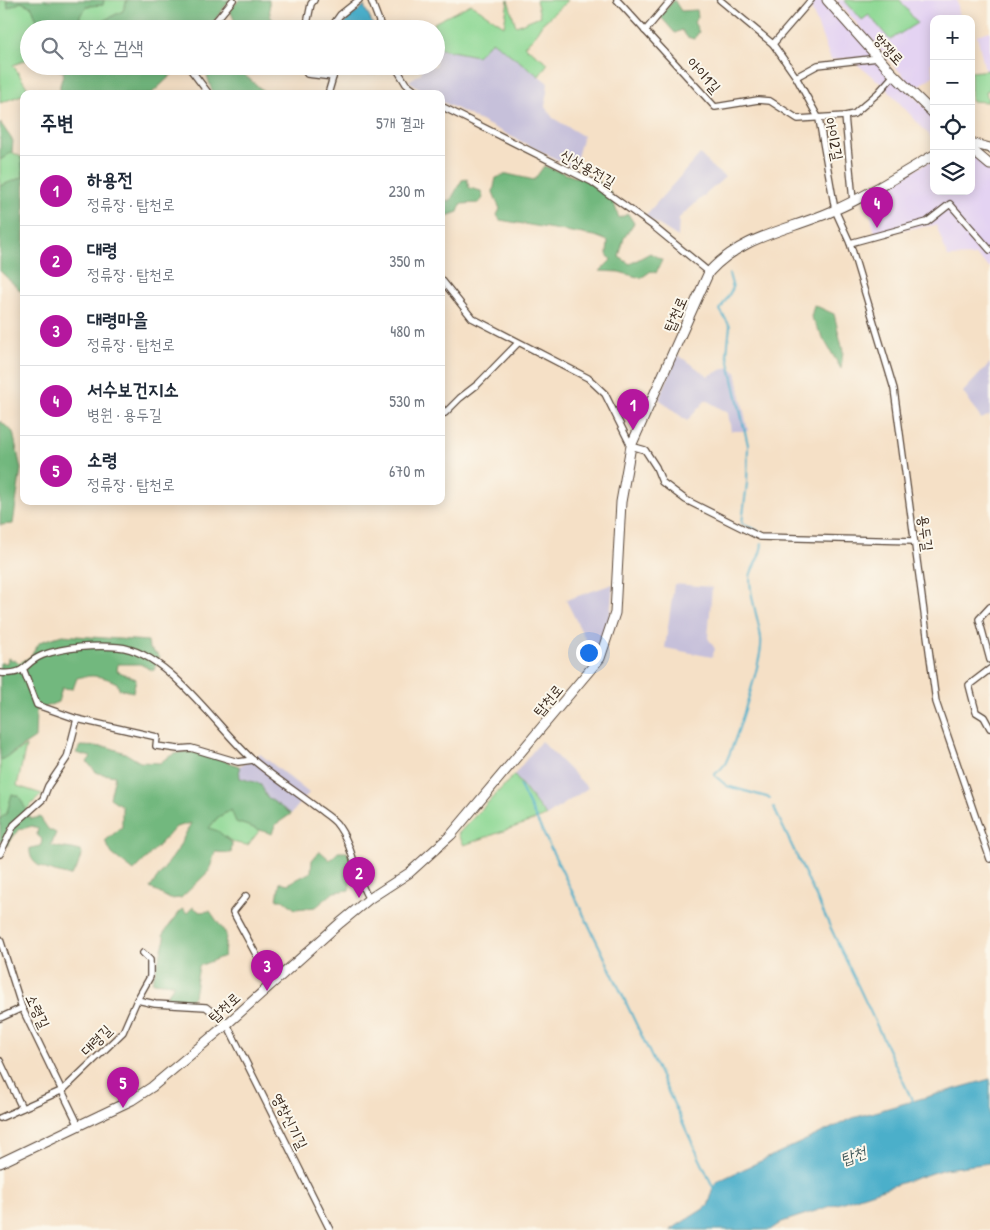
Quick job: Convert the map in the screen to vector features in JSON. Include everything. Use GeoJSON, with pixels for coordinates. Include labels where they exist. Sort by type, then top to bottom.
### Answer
{"type":"FeatureCollection","features":[{"type":"Feature","properties":{"kind":"main road","name":"항쟁로"},"geometry":{"type":"LineString","coordinates":[[827,0],[878,58],[930,110]]}},
{"type":"Feature","properties":{"kind":"main road"},"geometry":{"type":"LineString","coordinates":[[975,143],[990,148]]}},
{"type":"Feature","properties":{"kind":"main road"},"geometry":{"type":"LineString","coordinates":[[972,150],[990,165]]}},
{"type":"Feature","properties":{"kind":"main road","name":"탑천로"},"geometry":{"type":"LineString","coordinates":[[0,1163],[132,1100],[152,1087],[227,1024],[272,982],[370,898],[409,872],[451,835],[600,658],[615,613],[621,502],[631,446],[709,272],[726,255],[751,241],[835,210],[930,157]]}},
{"type":"Feature","properties":{"kind":"street"},"geometry":{"type":"LineString","coordinates":[[216,20],[233,0]]}},
{"type":"Feature","properties":{"kind":"street"},"geometry":{"type":"LineString","coordinates":[[308,20],[311,4],[314,0]]}},
{"type":"Feature","properties":{"kind":"street"},"geometry":{"type":"LineString","coordinates":[[336,20],[359,0]]}},
{"type":"Feature","properties":{"kind":"street"},"geometry":{"type":"LineString","coordinates":[[371,0],[379,20]]}},
{"type":"Feature","properties":{"kind":"street"},"geometry":{"type":"LineString","coordinates":[[616,0],[645,31],[671,0]]}},
{"type":"Feature","properties":{"kind":"street","name":"아이2길"},"geometry":{"type":"LineString","coordinates":[[720,0],[773,44],[796,77],[819,119],[835,210]]}},
{"type":"Feature","properties":{"kind":"street"},"geometry":{"type":"LineString","coordinates":[[773,44],[811,0]]}},
{"type":"Feature","properties":{"kind":"street","name":"아이1길"},"geometry":{"type":"LineString","coordinates":[[645,31],[715,107],[758,100],[770,101],[798,119],[846,116],[854,114],[894,75]]}},
{"type":"Feature","properties":{"kind":"street"},"geometry":{"type":"LineString","coordinates":[[796,77],[818,65],[878,58]]}},
{"type":"Feature","properties":{"kind":"street"},"geometry":{"type":"LineString","coordinates":[[195,75],[206,90]]}},
{"type":"Feature","properties":{"kind":"street"},"geometry":{"type":"LineString","coordinates":[[316,75],[333,77],[329,90]]}},
{"type":"Feature","properties":{"kind":"street"},"geometry":{"type":"LineString","coordinates":[[400,75],[406,84],[414,90]]}},
{"type":"Feature","properties":{"kind":"street","name":"신상용전길"},"geometry":{"type":"LineString","coordinates":[[445,108],[592,182],[653,226],[709,272]]}},
{"type":"Feature","properties":{"kind":"street"},"geometry":{"type":"LineString","coordinates":[[846,116],[853,201]]}},
{"type":"Feature","properties":{"kind":"street"},"geometry":{"type":"LineString","coordinates":[[850,243],[926,222],[950,204],[990,250]]}},
{"type":"Feature","properties":{"kind":"street","name":"용두길"},"geometry":{"type":"LineString","coordinates":[[835,210],[850,243],[894,389],[936,702],[990,859]]}},
{"type":"Feature","properties":{"kind":"street"},"geometry":{"type":"LineString","coordinates":[[445,286],[472,318],[588,378],[605,394],[631,446],[645,450],[656,467],[662,482],[686,500],[760,537],[914,541]]}},
{"type":"Feature","properties":{"kind":"street"},"geometry":{"type":"LineString","coordinates":[[445,414],[460,398],[478,384],[518,343]]}},
{"type":"Feature","properties":{"kind":"street"},"geometry":{"type":"LineString","coordinates":[[990,607],[980,619],[990,660]]}},
{"type":"Feature","properties":{"kind":"street"},"geometry":{"type":"LineString","coordinates":[[0,673],[13,674],[24,671],[41,656],[58,651],[120,647],[136,652],[156,664],[191,692],[233,741],[254,760],[336,822],[350,846],[362,888],[370,898]]}},
{"type":"Feature","properties":{"kind":"street"},"geometry":{"type":"LineString","coordinates":[[990,669],[969,685],[976,712],[984,717],[990,728]]}},
{"type":"Feature","properties":{"kind":"street"},"geometry":{"type":"LineString","coordinates":[[24,671],[37,705],[77,719],[157,737],[156,746],[178,749],[191,748],[238,762],[254,760]]}},
{"type":"Feature","properties":{"kind":"street"},"geometry":{"type":"LineString","coordinates":[[0,854],[14,825],[43,799],[48,786],[67,758],[77,719]]}},
{"type":"Feature","properties":{"kind":"street"},"geometry":{"type":"LineString","coordinates":[[246,896],[233,912],[272,982]]}},
{"type":"Feature","properties":{"kind":"street","name":"소령길"},"geometry":{"type":"LineString","coordinates":[[0,939],[22,1008],[79,1126]]}},
{"type":"Feature","properties":{"kind":"street","name":"대령길"},"geometry":{"type":"LineString","coordinates":[[63,1090],[123,1032],[137,1000],[150,978],[150,960],[143,953]]}},
{"type":"Feature","properties":{"kind":"street"},"geometry":{"type":"LineString","coordinates":[[137,1000],[155,1004],[206,1007],[227,1024]]}},
{"type":"Feature","properties":{"kind":"street"},"geometry":{"type":"LineString","coordinates":[[0,1018],[22,1008]]}},
{"type":"Feature","properties":{"kind":"street","name":"영창신기길"},"geometry":{"type":"LineString","coordinates":[[227,1024],[330,1230]]}},
{"type":"Feature","properties":{"kind":"street"},"geometry":{"type":"LineString","coordinates":[[0,1061],[22,1108]]}},
{"type":"Feature","properties":{"kind":"street"},"geometry":{"type":"LineString","coordinates":[[0,1118],[63,1090]]}},
{"type":"Feature","properties":{"kind":"shaded area"},"geometry":{"type":"Polygon","coordinates":[[[815,0],[822,0],[930,113],[930,136],[882,84],[849,58],[831,60],[810,5],[815,0]]]}},
{"type":"Feature","properties":{"kind":"shaded area"},"geometry":{"type":"Polygon","coordinates":[[[836,0],[957,0],[959,15],[930,15],[930,78],[915,89],[836,0]]]}},
{"type":"Feature","properties":{"kind":"shaded area"},"geometry":{"type":"Polygon","coordinates":[[[990,31],[990,70],[985,71],[977,35],[990,31]]]}},
{"type":"Feature","properties":{"kind":"shaded area"},"geometry":{"type":"Polygon","coordinates":[[[492,40],[548,83],[545,107],[553,118],[583,136],[574,168],[445,103],[445,90],[422,90],[409,81],[418,75],[445,75],[445,50],[477,56],[492,40]]]}},
{"type":"Feature","properties":{"kind":"shaded area"},"geometry":{"type":"Polygon","coordinates":[[[700,154],[714,169],[725,177],[679,218],[678,237],[645,216],[700,154]]]}},
{"type":"Feature","properties":{"kind":"shaded area"},"geometry":{"type":"Polygon","coordinates":[[[975,157],[990,172],[990,268],[976,256],[948,257],[936,225],[875,233],[866,198],[930,161],[930,195],[975,195],[975,157]]]}},
{"type":"Feature","properties":{"kind":"shaded area"},"geometry":{"type":"Polygon","coordinates":[[[678,355],[708,376],[728,367],[736,372],[748,431],[731,431],[728,413],[706,400],[687,421],[659,399],[678,355]]]}},
{"type":"Feature","properties":{"kind":"shaded area"},"geometry":{"type":"Polygon","coordinates":[[[990,363],[990,415],[981,419],[963,392],[990,363]]]}},
{"type":"Feature","properties":{"kind":"shaded area"},"geometry":{"type":"Polygon","coordinates":[[[613,584],[609,625],[594,657],[566,600],[613,584]]]}},
{"type":"Feature","properties":{"kind":"shaded area"},"geometry":{"type":"Polygon","coordinates":[[[674,584],[712,587],[708,638],[715,649],[712,657],[665,648],[674,584]]]}},
{"type":"Feature","properties":{"kind":"shaded area"},"geometry":{"type":"Polygon","coordinates":[[[541,741],[588,788],[546,816],[514,775],[541,741]]]}},
{"type":"Feature","properties":{"kind":"shaded area"},"geometry":{"type":"Polygon","coordinates":[[[260,754],[309,793],[291,814],[266,796],[261,784],[240,778],[239,766],[260,754]]]}},
{"type":"Feature","properties":{"kind":"green space"},"geometry":{"type":"Polygon","coordinates":[[[0,0],[7,0],[8,8],[21,2],[32,7],[37,20],[20,20],[20,62],[13,65],[29,90],[20,90],[20,96],[0,103],[0,0]]]}},
{"type":"Feature","properties":{"kind":"green space"},"geometry":{"type":"Polygon","coordinates":[[[7,0],[104,0],[103,5],[87,6],[79,17],[83,20],[37,20],[32,7],[21,2],[8,8],[7,0]]]}},
{"type":"Feature","properties":{"kind":"green space"},"geometry":{"type":"Polygon","coordinates":[[[104,0],[127,0],[123,11],[104,20],[83,20],[79,17],[87,6],[103,5],[104,0]]]}},
{"type":"Feature","properties":{"kind":"green space"},"geometry":{"type":"Polygon","coordinates":[[[127,0],[230,0],[215,20],[104,20],[123,11],[127,0]]]}},
{"type":"Feature","properties":{"kind":"green space"},"geometry":{"type":"Polygon","coordinates":[[[239,0],[269,0],[270,16],[273,20],[234,20],[230,10],[239,0]]]}},
{"type":"Feature","properties":{"kind":"green space"},"geometry":{"type":"Polygon","coordinates":[[[508,0],[516,26],[540,16],[536,0],[568,0],[542,24],[533,38],[524,46],[548,63],[539,76],[492,41],[477,56],[445,50],[445,20],[440,20],[471,4],[504,26],[508,0]]]}},
{"type":"Feature","properties":{"kind":"green space"},"geometry":{"type":"Polygon","coordinates":[[[674,0],[681,11],[697,10],[698,17],[694,22],[699,32],[694,39],[687,37],[682,30],[675,33],[660,16],[674,0]]]}},
{"type":"Feature","properties":{"kind":"green space"},"geometry":{"type":"Polygon","coordinates":[[[844,0],[900,0],[917,23],[890,40],[869,15],[862,20],[844,0]]]}},
{"type":"Feature","properties":{"kind":"green space"},"geometry":{"type":"Polygon","coordinates":[[[990,70],[990,90],[986,91],[988,102],[975,101],[975,72],[990,70]]]}},
{"type":"Feature","properties":{"kind":"green space"},"geometry":{"type":"Polygon","coordinates":[[[63,75],[171,75],[155,90],[60,90],[63,75]]]}},
{"type":"Feature","properties":{"kind":"green space"},"geometry":{"type":"Polygon","coordinates":[[[207,75],[245,75],[262,90],[212,90],[207,75]]]}},
{"type":"Feature","properties":{"kind":"green space"},"geometry":{"type":"Polygon","coordinates":[[[0,122],[13,141],[12,152],[0,160],[0,122]]]}},
{"type":"Feature","properties":{"kind":"green space"},"geometry":{"type":"Polygon","coordinates":[[[12,152],[20,156],[20,178],[0,186],[0,160],[12,152]]]}},
{"type":"Feature","properties":{"kind":"green space"},"geometry":{"type":"Polygon","coordinates":[[[544,166],[575,177],[593,177],[610,191],[619,218],[628,214],[634,223],[624,238],[619,257],[630,264],[650,253],[662,260],[656,273],[651,271],[641,278],[619,272],[600,271],[611,260],[607,254],[608,241],[595,236],[500,220],[497,215],[500,209],[493,192],[496,178],[507,174],[534,180],[544,166]]]}},
{"type":"Feature","properties":{"kind":"green space"},"geometry":{"type":"Polygon","coordinates":[[[20,178],[20,290],[0,271],[0,186],[20,178]]]}},
{"type":"Feature","properties":{"kind":"green space"},"geometry":{"type":"Polygon","coordinates":[[[467,179],[469,188],[481,191],[483,198],[479,203],[461,204],[458,212],[445,217],[445,200],[450,201],[462,180],[467,179]]]}},
{"type":"Feature","properties":{"kind":"green space"},"geometry":{"type":"Polygon","coordinates":[[[814,305],[834,314],[843,351],[841,369],[811,317],[814,305]]]}},
{"type":"Feature","properties":{"kind":"green space"},"geometry":{"type":"Polygon","coordinates":[[[0,421],[13,432],[20,464],[20,476],[13,524],[0,525],[0,421]]]}},
{"type":"Feature","properties":{"kind":"green space"},"geometry":{"type":"Polygon","coordinates":[[[62,635],[148,641],[149,648],[159,656],[154,671],[140,664],[118,664],[117,671],[136,679],[133,692],[119,689],[117,683],[102,677],[88,676],[77,678],[73,689],[62,688],[58,702],[36,711],[35,738],[0,761],[0,663],[7,663],[8,658],[20,663],[30,657],[40,642],[62,635]]]}},
{"type":"Feature","properties":{"kind":"green space"},"geometry":{"type":"Polygon","coordinates":[[[26,746],[17,786],[42,794],[25,811],[19,796],[12,794],[7,813],[0,819],[0,761],[26,746]]]}},
{"type":"Feature","properties":{"kind":"green space"},"geometry":{"type":"Polygon","coordinates":[[[80,746],[108,747],[125,753],[140,762],[160,763],[169,756],[179,753],[198,752],[208,755],[239,766],[240,778],[261,784],[266,796],[291,814],[275,825],[272,834],[236,822],[231,810],[218,817],[209,828],[218,831],[232,843],[231,853],[215,852],[209,871],[181,898],[170,899],[150,888],[177,851],[191,823],[176,827],[134,871],[112,854],[105,841],[122,827],[122,806],[110,798],[115,776],[97,773],[87,762],[91,757],[76,753],[80,746]]]}},
{"type":"Feature","properties":{"kind":"green space"},"geometry":{"type":"Polygon","coordinates":[[[514,775],[546,816],[464,845],[458,834],[514,775]]]}},
{"type":"Feature","properties":{"kind":"green space"},"geometry":{"type":"Polygon","coordinates":[[[12,794],[19,796],[31,819],[40,817],[48,829],[56,833],[51,845],[82,852],[77,868],[70,876],[43,868],[33,861],[30,855],[30,848],[41,846],[42,839],[37,835],[38,828],[32,826],[18,830],[7,846],[0,841],[0,819],[7,813],[12,794]]]}},
{"type":"Feature","properties":{"kind":"green space"},"geometry":{"type":"Polygon","coordinates":[[[232,810],[236,822],[260,830],[248,845],[231,841],[209,828],[218,817],[232,810]]]}},
{"type":"Feature","properties":{"kind":"green space"},"geometry":{"type":"Polygon","coordinates":[[[320,851],[330,860],[338,852],[347,852],[353,865],[349,890],[334,892],[316,907],[295,909],[284,900],[277,900],[280,882],[288,884],[311,872],[312,860],[320,851]]]}},
{"type":"Feature","properties":{"kind":"green space"},"geometry":{"type":"Polygon","coordinates":[[[193,907],[200,912],[210,911],[226,934],[224,956],[199,966],[194,996],[187,1004],[163,1002],[174,984],[152,982],[165,939],[163,934],[182,909],[187,913],[193,907]]]}},
{"type":"Feature","properties":{"kind":"water"},"geometry":{"type":"Polygon","coordinates":[[[364,6],[371,20],[347,20],[364,6]]]}},
{"type":"Feature","properties":{"kind":"water","name":"탑천"},"geometry":{"type":"Polygon","coordinates":[[[990,1079],[990,1163],[944,1169],[782,1222],[770,1230],[670,1230],[708,1206],[716,1182],[853,1118],[990,1079]]]}},
{"type":"Feature","properties":{"kind":"waterway"},"geometry":{"type":"LineString","coordinates":[[729,274],[733,288],[720,310],[730,326],[727,353],[748,445],[747,483],[742,523],[762,533]]}},
{"type":"Feature","properties":{"kind":"waterway"},"geometry":{"type":"LineString","coordinates":[[762,543],[750,578],[751,594],[761,639],[761,649],[748,701],[729,754],[725,764],[714,775],[727,786],[770,798]]}},
{"type":"Feature","properties":{"kind":"waterway"},"geometry":{"type":"LineString","coordinates":[[520,786],[603,954],[714,1189]]}},
{"type":"Feature","properties":{"kind":"waterway"},"geometry":{"type":"LineString","coordinates":[[774,808],[913,1102]]}},
{"type":"Feature","properties":{"kind":"place","name":"서수보건지소"},"geometry":{"type":"Point","coordinates":[877,228]}},
{"type":"Feature","properties":{"kind":"place","name":"하용전"},"geometry":{"type":"Point","coordinates":[633,430]}},
{"type":"Feature","properties":{"kind":"place","name":"대령"},"geometry":{"type":"Point","coordinates":[359,898]}},
{"type":"Feature","properties":{"kind":"place","name":"대령마을"},"geometry":{"type":"Point","coordinates":[267,991]}},
{"type":"Feature","properties":{"kind":"place","name":"소령"},"geometry":{"type":"Point","coordinates":[123,1108]}}]}
